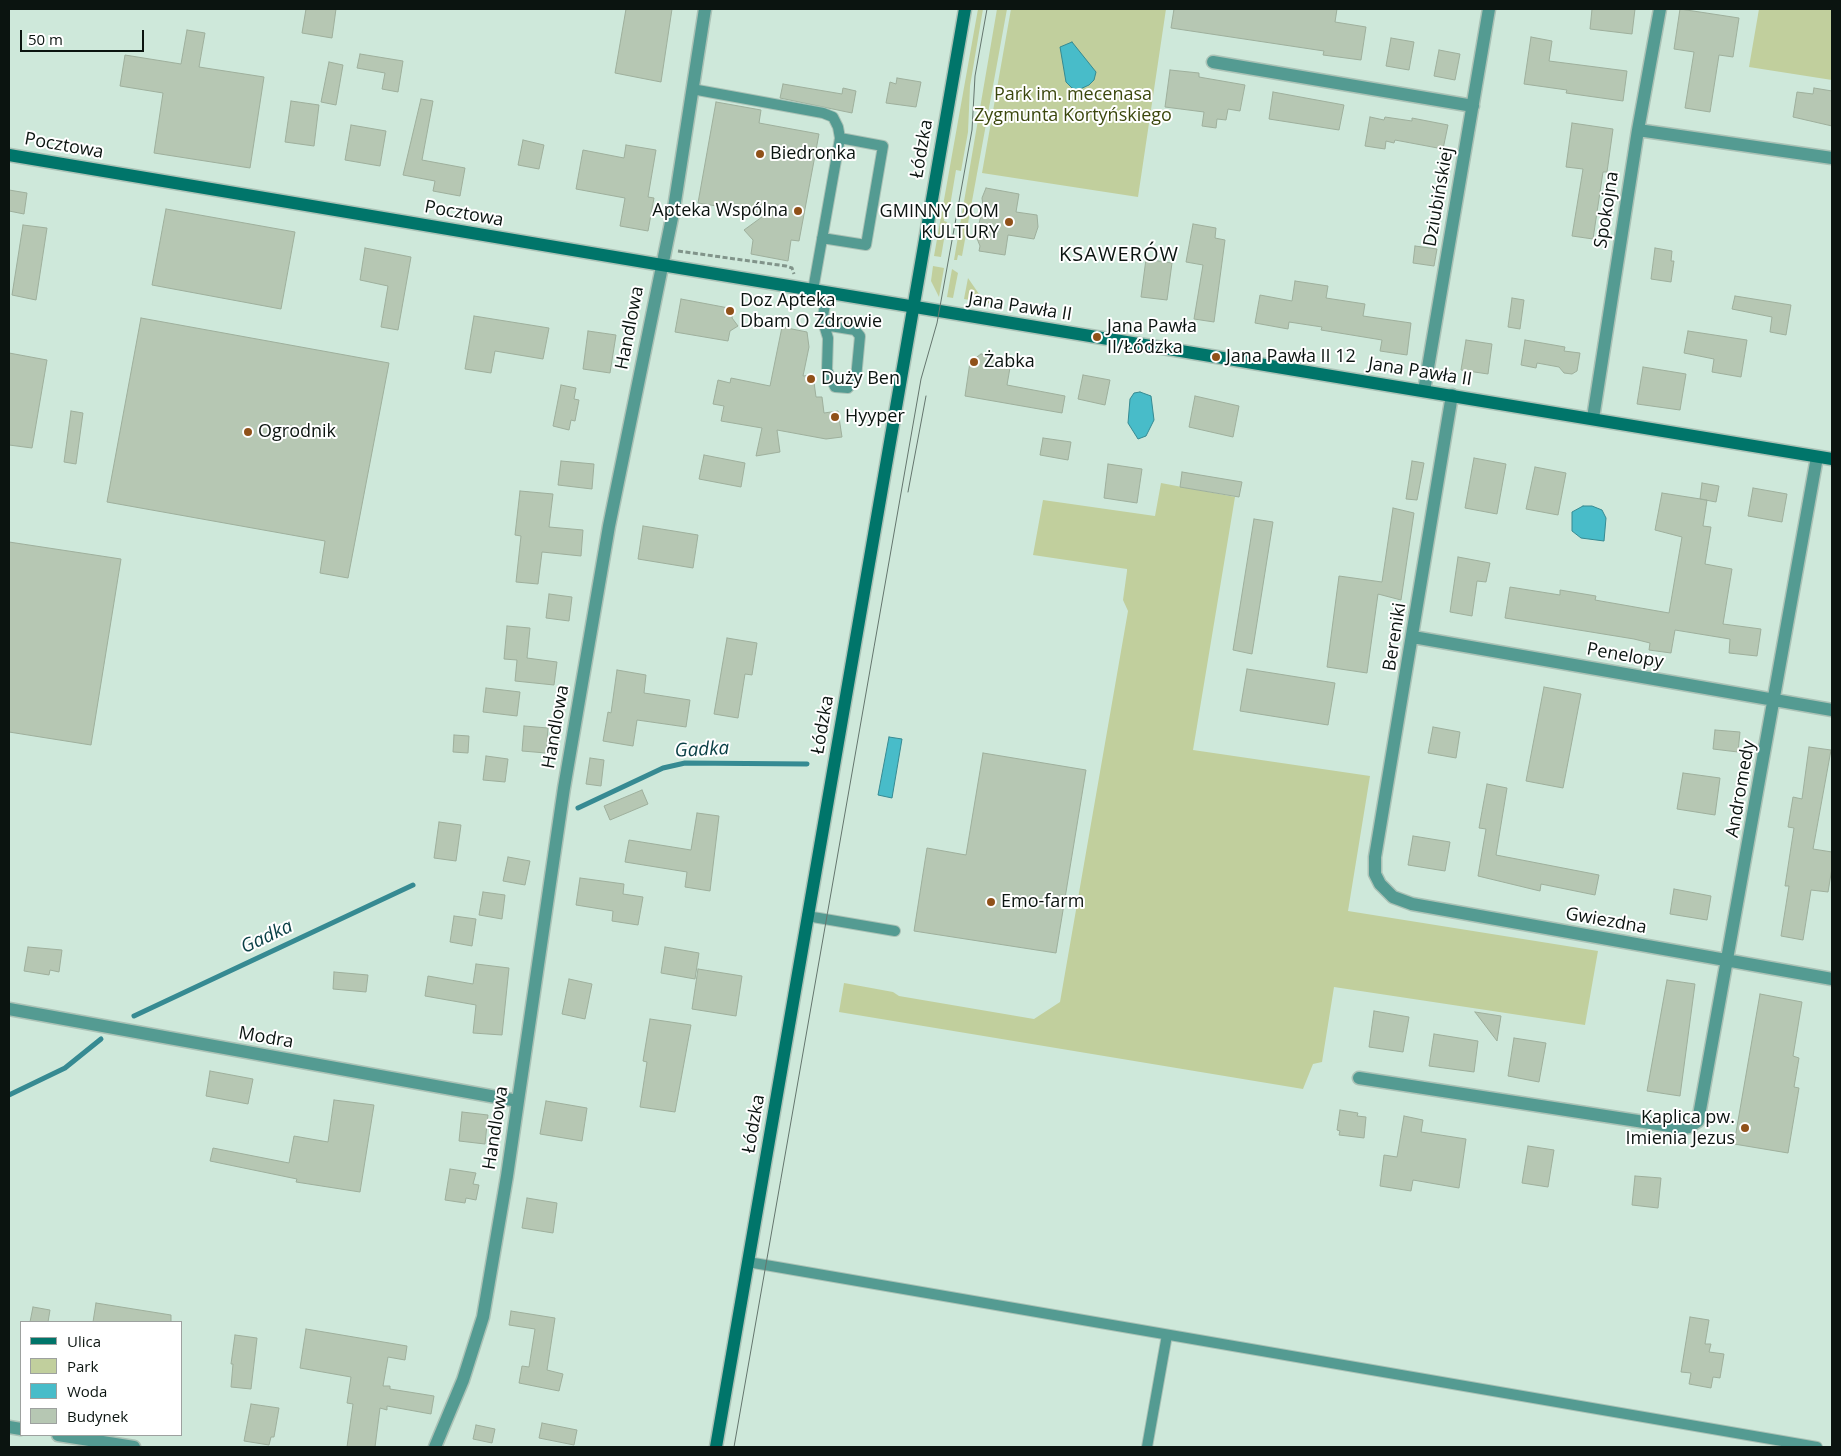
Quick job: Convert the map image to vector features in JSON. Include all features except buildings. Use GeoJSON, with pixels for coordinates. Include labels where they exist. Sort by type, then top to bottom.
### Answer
{"type":"FeatureCollection","features":[{"type":"Feature","properties":{"kind":"street","name":"Handlowa"},"geometry":{"type":"LineString","coordinates":[[435,1447],[466,1371],[483,1317],[518,1101],[564,788],[609,526],[674,208],[705,9]]}},
{"type":"Feature","properties":{"kind":"street","name":"Łódzka"},"geometry":{"type":"LineString","coordinates":[[716,1447],[965,9]]}},
{"type":"Feature","properties":{"kind":"street","name":"Dziubińskiej"},"geometry":{"type":"LineString","coordinates":[[1424,391],[1489,9]]}},
{"type":"Feature","properties":{"kind":"street","name":"Spokojna"},"geometry":{"type":"LineString","coordinates":[[1592,418],[1638,130],[1660,9]]}},
{"type":"Feature","properties":{"kind":"street"},"geometry":{"type":"LineString","coordinates":[[1213,62],[1473,106]]}},
{"type":"Feature","properties":{"kind":"street"},"geometry":{"type":"LineString","coordinates":[[1638,130],[1832,158]]}},
{"type":"Feature","properties":{"kind":"street","name":"Pocztowa"},"geometry":{"type":"LineString","coordinates":[[9,154],[662,266],[913,306]]}},
{"type":"Feature","properties":{"kind":"street","name":"Jana Pawła II"},"geometry":{"type":"LineString","coordinates":[[913,306],[1832,459]]}},
{"type":"Feature","properties":{"kind":"street","name":"Bereniki"},"geometry":{"type":"LineString","coordinates":[[1380,884],[1375,874],[1375,857],[1452,395]]}},
{"type":"Feature","properties":{"kind":"street","name":"Andromedy"},"geometry":{"type":"LineString","coordinates":[[1359,1078],[1683,1128],[1694,1125],[1701,1116],[1817,457]]}},
{"type":"Feature","properties":{"kind":"street","name":"Penelopy"},"geometry":{"type":"LineString","coordinates":[[1413,637],[1832,710]]}},
{"type":"Feature","properties":{"kind":"street","name":"Gwiezdna"},"geometry":{"type":"LineString","coordinates":[[1380,884],[1393,897],[1412,904],[1832,979]]}},
{"type":"Feature","properties":{"kind":"street","name":"Modra"},"geometry":{"type":"LineString","coordinates":[[9,1009],[518,1101]]}},
{"type":"Feature","properties":{"kind":"street"},"geometry":{"type":"LineString","coordinates":[[64,1436],[134,1447]]}},
{"type":"Feature","properties":{"kind":"lane"},"geometry":{"type":"LineString","coordinates":[[692,90],[823,113],[833,117],[838,127],[840,138],[813,290]]}},
{"type":"Feature","properties":{"kind":"lane"},"geometry":{"type":"LineString","coordinates":[[822,238],[866,245],[883,146],[840,138]]}},
{"type":"Feature","properties":{"kind":"lane"},"geometry":{"type":"LineString","coordinates":[[824,325],[855,330],[860,336],[856,378],[848,388],[835,387],[827,370],[828,338],[824,325],[823,316],[827,292]]}},
{"type":"Feature","properties":{"kind":"lane"},"geometry":{"type":"LineString","coordinates":[[807,916],[894,931]]}},
{"type":"Feature","properties":{"kind":"lane"},"geometry":{"type":"LineString","coordinates":[[748,1262],[1817,1447]]}},
{"type":"Feature","properties":{"kind":"lane"},"geometry":{"type":"LineString","coordinates":[[1147,1447],[1167,1334]]}},
{"type":"Feature","properties":{"kind":"green space"},"geometry":{"type":"Polygon","coordinates":[[[978,9],[983,9],[970,86],[968,132],[961,171],[956,170],[950,206],[946,205],[944,221],[947,222],[941,257],[934,256],[978,9]]]}},
{"type":"Feature","properties":{"kind":"green space"},"geometry":{"type":"Polygon","coordinates":[[[997,9],[1007,9],[962,256],[958,255],[957,260],[954,260],[997,9]]]}},
{"type":"Feature","properties":{"kind":"green space","name":"Park im. mecenasa Zygmunta Kortyńskiego"},"geometry":{"type":"Polygon","coordinates":[[[1011,9],[1166,9],[1138,197],[982,173],[1011,9]]]}},
{"type":"Feature","properties":{"kind":"green space"},"geometry":{"type":"Polygon","coordinates":[[[1759,9],[1832,9],[1832,80],[1749,67],[1759,9]]]}},
{"type":"Feature","properties":{"kind":"green space"},"geometry":{"type":"Polygon","coordinates":[[[933,266],[944,268],[939,297],[931,281],[933,266]]]}},
{"type":"Feature","properties":{"kind":"green space"},"geometry":{"type":"Polygon","coordinates":[[[952,269],[958,273],[953,298],[947,297],[952,269]]]}},
{"type":"Feature","properties":{"kind":"green space"},"geometry":{"type":"Polygon","coordinates":[[[968,278],[979,294],[997,305],[964,299],[968,278]]]}},
{"type":"Feature","properties":{"kind":"green space"},"geometry":{"type":"Polygon","coordinates":[[[1161,483],[1235,497],[1193,750],[1370,776],[1348,911],[1598,951],[1585,1025],[1334,987],[1322,1062],[1313,1064],[1303,1089],[839,1012],[844,983],[893,992],[899,996],[1034,1019],[1060,1002],[1128,611],[1123,600],[1127,569],[1033,555],[1043,500],[1155,516],[1161,483]]]}},
{"type":"Feature","properties":{"kind":"water"},"geometry":{"type":"Polygon","coordinates":[[[1072,42],[1096,72],[1094,80],[1089,85],[1078,90],[1072,88],[1066,82],[1060,47],[1072,42]]]}},
{"type":"Feature","properties":{"kind":"water"},"geometry":{"type":"Polygon","coordinates":[[[1140,392],[1151,396],[1154,420],[1146,436],[1138,439],[1128,423],[1130,399],[1134,393],[1140,392]]]}},
{"type":"Feature","properties":{"kind":"water"},"geometry":{"type":"Polygon","coordinates":[[[1583,506],[1592,506],[1602,510],[1606,518],[1604,541],[1581,538],[1572,531],[1572,512],[1583,506]]]}},
{"type":"Feature","properties":{"kind":"water"},"geometry":{"type":"Polygon","coordinates":[[[889,737],[902,739],[892,798],[878,795],[889,737]]]}},
{"type":"Feature","properties":{"kind":"waterway","name":"Gadka"},"geometry":{"type":"LineString","coordinates":[[578,808],[663,768],[685,763],[807,764]]}},
{"type":"Feature","properties":{"kind":"waterway","name":"Gadka"},"geometry":{"type":"LineString","coordinates":[[134,1016],[413,885]]}},
{"type":"Feature","properties":{"kind":"waterway","name":"Gadka"},"geometry":{"type":"LineString","coordinates":[[9,1095],[65,1068],[101,1039]]}},
{"type":"Feature","properties":{"kind":"tram line"},"geometry":{"type":"LineString","coordinates":[[734,1447],[921,379],[937,323],[972,130],[975,76],[987,9]]}},
{"type":"Feature","properties":{"kind":"tram line"},"geometry":{"type":"LineString","coordinates":[[908,492],[926,396]]}},
{"type":"Feature","properties":{"kind":"place","name":"Biedronka"},"geometry":{"type":"Point","coordinates":[760,154]}},
{"type":"Feature","properties":{"kind":"place","name":"Apteka Wspólna"},"geometry":{"type":"Point","coordinates":[798,211]}},
{"type":"Feature","properties":{"kind":"place","name":"GMINNY DOM KULTURY"},"geometry":{"type":"Point","coordinates":[1009,222]}},
{"type":"Feature","properties":{"kind":"place","name":"Doz Apteka Dbam O Zdrowie"},"geometry":{"type":"Point","coordinates":[730,311]}},
{"type":"Feature","properties":{"kind":"place","name":"Jana Pawła II/Łódzka"},"geometry":{"type":"Point","coordinates":[1097,337]}},
{"type":"Feature","properties":{"kind":"place","name":"Jana Pawła II 12"},"geometry":{"type":"Point","coordinates":[1216,357]}},
{"type":"Feature","properties":{"kind":"place","name":"Żabka"},"geometry":{"type":"Point","coordinates":[974,362]}},
{"type":"Feature","properties":{"kind":"place","name":"Duży Ben"},"geometry":{"type":"Point","coordinates":[811,379]}},
{"type":"Feature","properties":{"kind":"place","name":"Hyyper"},"geometry":{"type":"Point","coordinates":[835,417]}},
{"type":"Feature","properties":{"kind":"place","name":"Ogrodnik"},"geometry":{"type":"Point","coordinates":[248,432]}},
{"type":"Feature","properties":{"kind":"place","name":"Emo-farm"},"geometry":{"type":"Point","coordinates":[991,902]}},
{"type":"Feature","properties":{"kind":"place","name":"Kaplica pw. Imienia Jezus"},"geometry":{"type":"Point","coordinates":[1745,1128]}},
{"type":"Feature","properties":{"kind":"district","name":"KSAWERÓW"},"geometry":{"type":"Point","coordinates":[1119,255]}}]}
